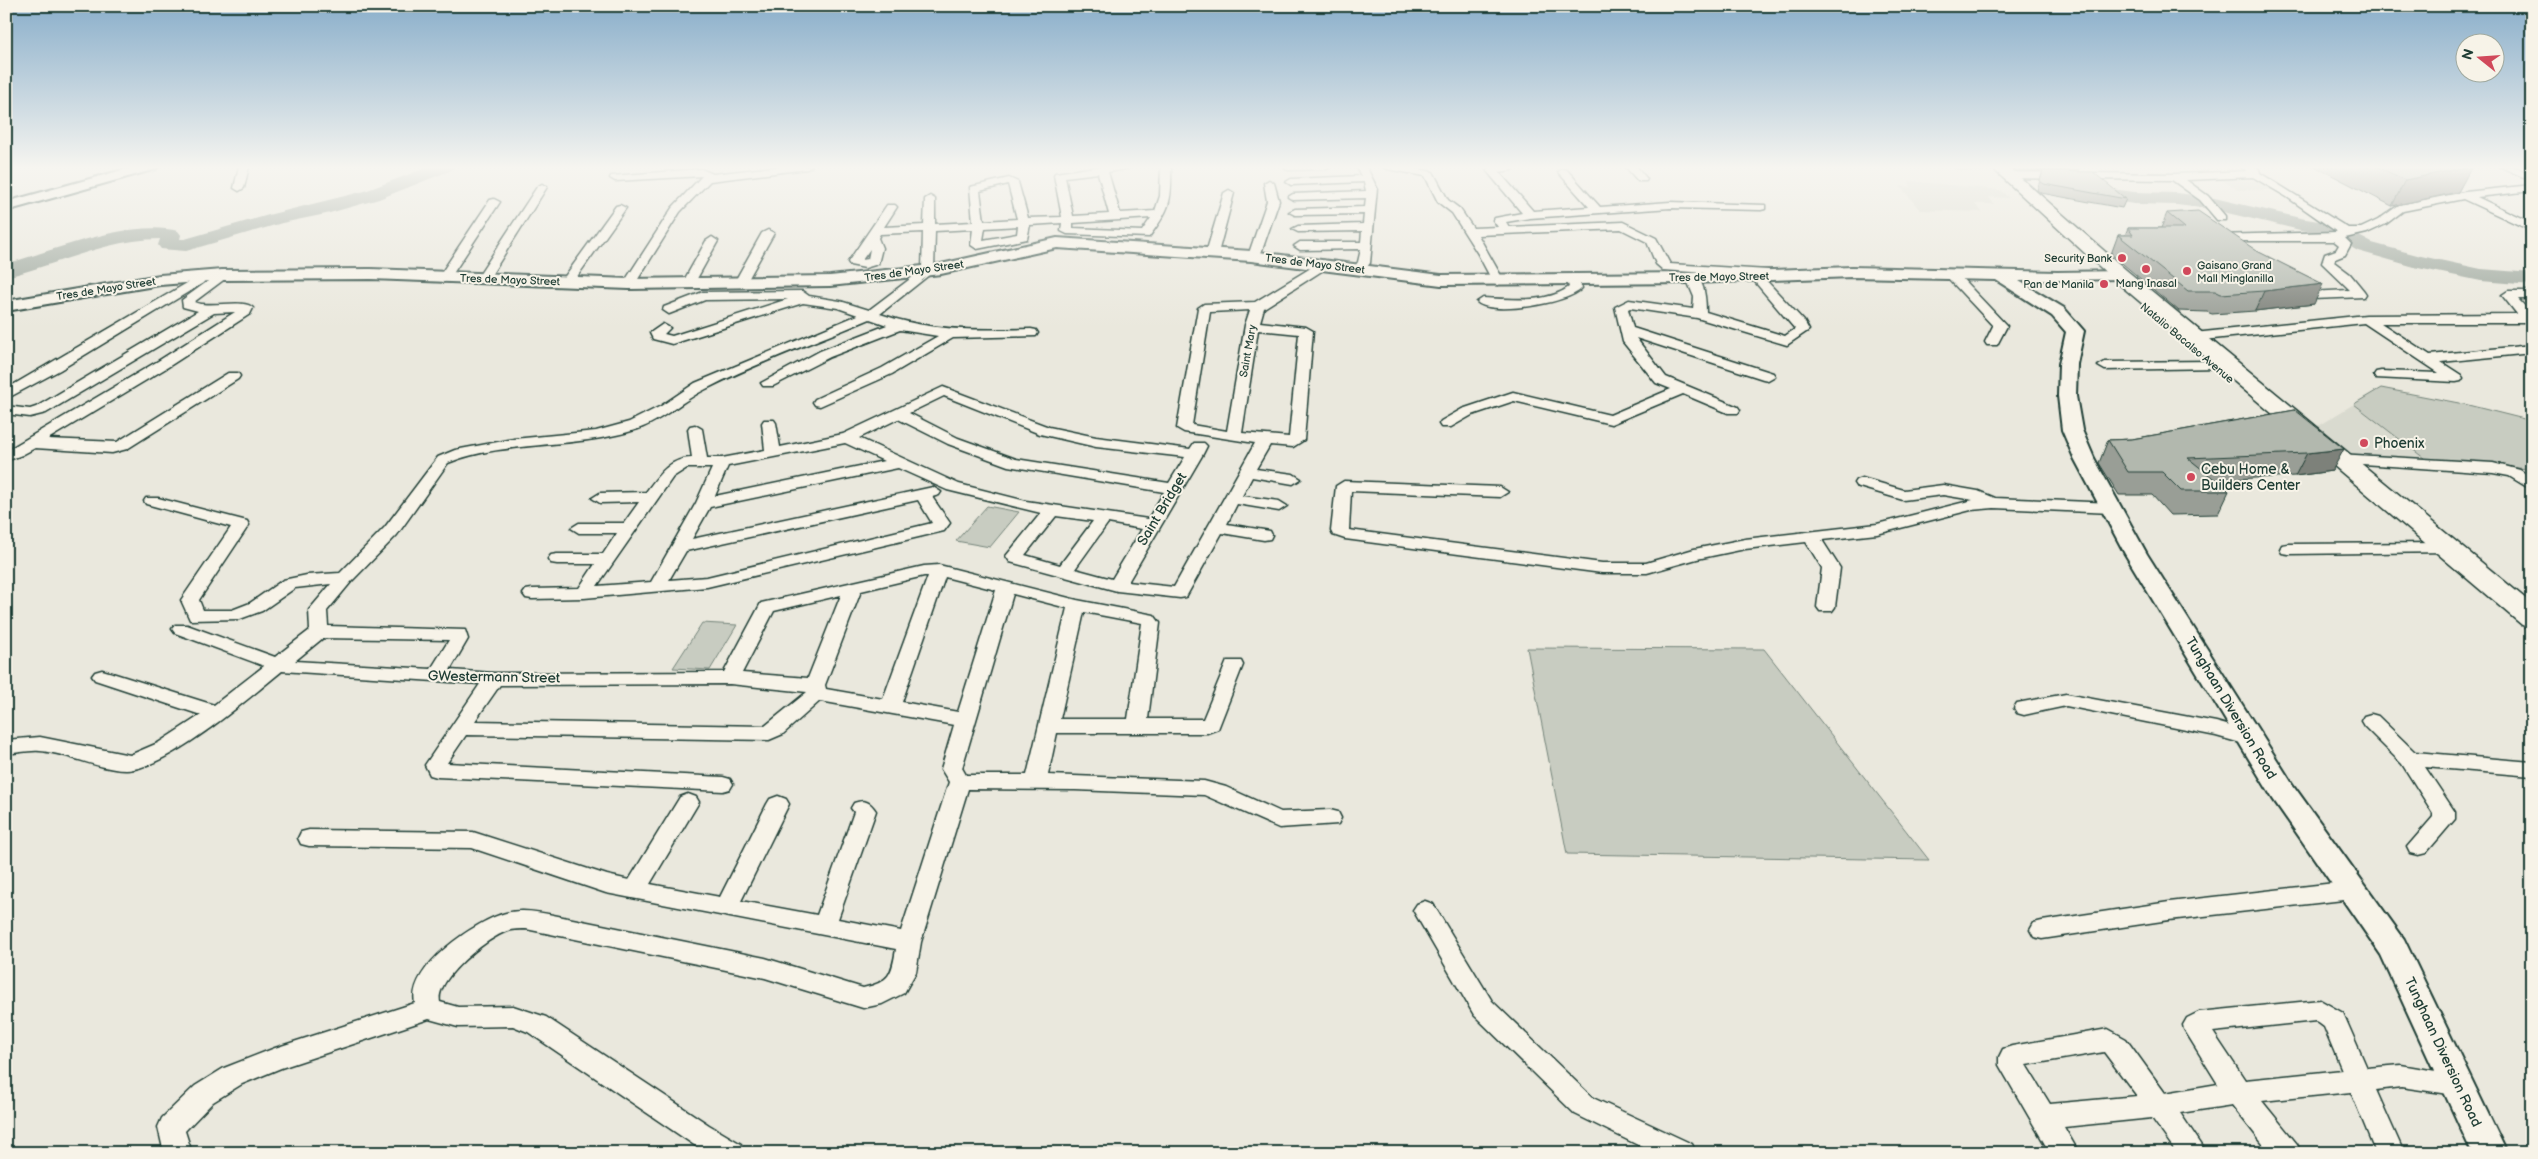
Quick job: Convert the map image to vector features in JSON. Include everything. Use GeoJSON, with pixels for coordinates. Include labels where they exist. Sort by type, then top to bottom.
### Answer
{"type":"FeatureCollection","features":[{"type":"Feature","properties":{"kind":"highway","name":"Natalio Bacalso Avenue"},"geometry":{"type":"LineString","coordinates":[[2048,220],[2277,418],[2305,431]]}},
{"type":"Feature","properties":{"kind":"highway","name":"Natalio Bacalso Avenue"},"geometry":{"type":"LineString","coordinates":[[2055,220],[2112,275],[2194,337],[2338,459],[2532,618]]}},
{"type":"Feature","properties":{"kind":"street"},"geometry":{"type":"LineString","coordinates":[[444,278],[482,220]]}},
{"type":"Feature","properties":{"kind":"street"},"geometry":{"type":"LineString","coordinates":[[482,280],[521,220]]}},
{"type":"Feature","properties":{"kind":"street"},"geometry":{"type":"LineString","coordinates":[[567,282],[611,220]]}},
{"type":"Feature","properties":{"kind":"street"},"geometry":{"type":"LineString","coordinates":[[630,284],[670,220]]}},
{"type":"Feature","properties":{"kind":"street"},"geometry":{"type":"LineString","coordinates":[[883,220],[874,235],[928,229],[1067,220]]}},
{"type":"Feature","properties":{"kind":"street"},"geometry":{"type":"LineString","coordinates":[[318,632],[318,610],[345,578],[392,530],[443,460],[455,455],[514,444],[597,435],[634,425],[666,408],[700,386],[872,314],[928,271],[929,220]]}},
{"type":"Feature","properties":{"kind":"street"},"geometry":{"type":"LineString","coordinates":[[978,220],[977,244],[981,245],[1023,238],[1023,220]]}},
{"type":"Feature","properties":{"kind":"street"},"geometry":{"type":"LineString","coordinates":[[1068,220],[1068,231],[1141,236],[1145,235],[1156,220]]}},
{"type":"Feature","properties":{"kind":"street"},"geometry":{"type":"LineString","coordinates":[[1212,253],[1221,220]]}},
{"type":"Feature","properties":{"kind":"street"},"geometry":{"type":"LineString","coordinates":[[1254,256],[1266,220]]}},
{"type":"Feature","properties":{"kind":"street"},"geometry":{"type":"LineString","coordinates":[[1359,269],[1364,263],[1369,220]]}},
{"type":"Feature","properties":{"kind":"street"},"geometry":{"type":"LineString","coordinates":[[1462,220],[1484,254],[1498,281]]}},
{"type":"Feature","properties":{"kind":"street"},"geometry":{"type":"LineString","coordinates":[[1499,220],[1505,230]]}},
{"type":"Feature","properties":{"kind":"street"},"geometry":{"type":"LineString","coordinates":[[2312,296],[2360,294],[2346,277],[2328,263],[2329,258],[2341,252],[2345,244],[2337,228],[2326,220]]}},
{"type":"Feature","properties":{"kind":"street"},"geometry":{"type":"LineString","coordinates":[[2215,238],[2342,235],[2363,231],[2384,220]]}},
{"type":"Feature","properties":{"kind":"street"},"geometry":{"type":"LineString","coordinates":[[2515,220],[2532,228]]}},
{"type":"Feature","properties":{"kind":"street"},"geometry":{"type":"LineString","coordinates":[[1470,232],[1623,225],[1652,240],[1662,264],[1667,267],[1782,275]]}},
{"type":"Feature","properties":{"kind":"street"},"geometry":{"type":"LineString","coordinates":[[1298,229],[1368,227]]}},
{"type":"Feature","properties":{"kind":"street"},"geometry":{"type":"LineString","coordinates":[[740,282],[768,233]]}},
{"type":"Feature","properties":{"kind":"street"},"geometry":{"type":"LineString","coordinates":[[688,284],[712,241]]}},
{"type":"Feature","properties":{"kind":"street","name":"Tres de Mayo Street"},"geometry":{"type":"LineString","coordinates":[[6,306],[160,280],[214,275],[371,274],[482,280],[630,284],[812,281],[928,271],[1057,243],[1254,256],[1441,280],[1692,278],[1852,272],[1999,276],[2112,275]]}},
{"type":"Feature","properties":{"kind":"street"},"geometry":{"type":"LineString","coordinates":[[1300,246],[1366,245]]}},
{"type":"Feature","properties":{"kind":"street","name":"Saint Mary"},"geometry":{"type":"LineString","coordinates":[[1234,437],[1252,325],[1258,306],[1321,266]]}},
{"type":"Feature","properties":{"kind":"street"},"geometry":{"type":"LineString","coordinates":[[1951,274],[2000,326],[1992,342]]}},
{"type":"Feature","properties":{"kind":"street"},"geometry":{"type":"LineString","coordinates":[[6,456],[32,443],[163,364],[247,308],[194,307],[188,304],[188,300],[214,275]]}},
{"type":"Feature","properties":{"kind":"street"},"geometry":{"type":"LineString","coordinates":[[6,394],[85,352],[144,312],[214,275]]}},
{"type":"Feature","properties":{"kind":"street"},"geometry":{"type":"LineString","coordinates":[[1733,410],[1661,380],[1630,342],[1621,307],[1629,304],[1699,314],[1787,341],[1797,336],[1802,330],[1799,324],[1756,276]]}},
{"type":"Feature","properties":{"kind":"street","name":"Tunghaan Diversion Road"},"geometry":{"type":"LineString","coordinates":[[1999,276],[2058,312],[2075,331],[2068,364],[2067,396],[2072,430],[2084,458],[2136,554],[2248,738],[2283,792],[2393,948],[2490,1153]]}},
{"type":"Feature","properties":{"kind":"street"},"geometry":{"type":"LineString","coordinates":[[1483,302],[1530,302],[1557,298],[1576,288],[1572,278]]}},
{"type":"Feature","properties":{"kind":"street"},"geometry":{"type":"LineString","coordinates":[[1692,278],[1700,297],[1699,314]]}},
{"type":"Feature","properties":{"kind":"street"},"geometry":{"type":"LineString","coordinates":[[663,328],[657,333],[658,336],[672,340],[803,297],[812,281]]}},
{"type":"Feature","properties":{"kind":"street"},"geometry":{"type":"LineString","coordinates":[[2530,318],[2508,295],[2532,294]]}},
{"type":"Feature","properties":{"kind":"street"},"geometry":{"type":"LineString","coordinates":[[669,310],[703,296],[803,297],[872,314],[896,326],[950,334],[1031,333]]}},
{"type":"Feature","properties":{"kind":"street"},"geometry":{"type":"LineString","coordinates":[[1252,325],[1306,331],[1296,440],[1290,443],[1187,430],[1184,426],[1204,308],[1258,306]]}},
{"type":"Feature","properties":{"kind":"street"},"geometry":{"type":"LineString","coordinates":[[6,410],[30,413],[41,410],[211,308]]}},
{"type":"Feature","properties":{"kind":"street"},"geometry":{"type":"LineString","coordinates":[[2194,337],[2366,319],[2530,318]]}},
{"type":"Feature","properties":{"kind":"street"},"geometry":{"type":"LineString","coordinates":[[2366,319],[2456,379],[2380,375]]}},
{"type":"Feature","properties":{"kind":"street"},"geometry":{"type":"LineString","coordinates":[[768,382],[825,354],[896,326]]}},
{"type":"Feature","properties":{"kind":"street"},"geometry":{"type":"LineString","coordinates":[[1628,331],[1768,376]]}},
{"type":"Feature","properties":{"kind":"street"},"geometry":{"type":"LineString","coordinates":[[820,402],[894,368],[930,348],[950,334]]}},
{"type":"Feature","properties":{"kind":"street"},"geometry":{"type":"LineString","coordinates":[[2427,358],[2532,349]]}},
{"type":"Feature","properties":{"kind":"street"},"geometry":{"type":"LineString","coordinates":[[2105,366],[2214,365]]}},
{"type":"Feature","properties":{"kind":"street"},"geometry":{"type":"LineString","coordinates":[[32,443],[112,448],[122,446],[233,376]]}},
{"type":"Feature","properties":{"kind":"street"},"geometry":{"type":"LineString","coordinates":[[1446,424],[1467,412],[1513,396],[1611,420],[1683,389]]}},
{"type":"Feature","properties":{"kind":"street"},"geometry":{"type":"LineString","coordinates":[[584,593],[666,474],[674,467],[684,463],[722,463],[847,438],[946,390],[993,412],[1045,432],[1096,442],[1195,454]]}},
{"type":"Feature","properties":{"kind":"street"},"geometry":{"type":"LineString","coordinates":[[898,413],[952,441],[1013,463],[1174,489]]}},
{"type":"Feature","properties":{"kind":"street"},"geometry":{"type":"LineString","coordinates":[[769,423],[773,453]]}},
{"type":"Feature","properties":{"kind":"street"},"geometry":{"type":"LineString","coordinates":[[695,429],[700,462]]}},
{"type":"Feature","properties":{"kind":"street","name":"Saint Bridget"},"geometry":{"type":"LineString","coordinates":[[1117,586],[1207,433]]}},
{"type":"Feature","properties":{"kind":"street"},"geometry":{"type":"LineString","coordinates":[[847,438],[953,487],[1025,506],[1152,525]]}},
{"type":"Feature","properties":{"kind":"street"},"geometry":{"type":"LineString","coordinates":[[1052,510],[1015,556],[1018,559],[1117,586],[1180,593],[1218,527],[1264,440]]}},
{"type":"Feature","properties":{"kind":"street"},"geometry":{"type":"LineString","coordinates":[[2338,459],[2493,468],[2514,472],[2532,485]]}},
{"type":"Feature","properties":{"kind":"street"},"geometry":{"type":"LineString","coordinates":[[656,588],[704,503],[722,463]]}},
{"type":"Feature","properties":{"kind":"street"},"geometry":{"type":"LineString","coordinates":[[704,503],[898,463]]}},
{"type":"Feature","properties":{"kind":"street"},"geometry":{"type":"LineString","coordinates":[[1247,472],[1293,479]]}},
{"type":"Feature","properties":{"kind":"street"},"geometry":{"type":"LineString","coordinates":[[1862,483],[1903,495],[1943,490],[1956,491],[1994,503]]}},
{"type":"Feature","properties":{"kind":"street"},"geometry":{"type":"LineString","coordinates":[[1500,492],[1344,486],[1338,531],[1345,534],[1611,568],[1647,568],[1694,554],[1745,544],[1877,529],[1971,505],[1994,503],[2112,508]]}},
{"type":"Feature","properties":{"kind":"street"},"geometry":{"type":"LineString","coordinates":[[679,547],[953,487]]}},
{"type":"Feature","properties":{"kind":"street"},"geometry":{"type":"LineString","coordinates":[[532,594],[584,593],[707,582],[938,527],[942,523],[922,495]]}},
{"type":"Feature","properties":{"kind":"street"},"geometry":{"type":"LineString","coordinates":[[600,498],[651,497]]}},
{"type":"Feature","properties":{"kind":"street"},"geometry":{"type":"LineString","coordinates":[[1233,499],[1279,506]]}},
{"type":"Feature","properties":{"kind":"street"},"geometry":{"type":"LineString","coordinates":[[152,501],[241,525],[190,600],[196,616],[234,615],[248,610],[289,584],[307,580],[345,578]]}},
{"type":"Feature","properties":{"kind":"street"},"geometry":{"type":"LineString","coordinates":[[1064,572],[1104,517]]}},
{"type":"Feature","properties":{"kind":"street"},"geometry":{"type":"LineString","coordinates":[[1218,527],[1264,535]]}},
{"type":"Feature","properties":{"kind":"street"},"geometry":{"type":"LineString","coordinates":[[579,528],[630,528]]}},
{"type":"Feature","properties":{"kind":"street"},"geometry":{"type":"LineString","coordinates":[[1811,536],[1831,568],[1826,607]]}},
{"type":"Feature","properties":{"kind":"street"},"geometry":{"type":"LineString","coordinates":[[2288,549],[2446,548]]}},
{"type":"Feature","properties":{"kind":"street"},"geometry":{"type":"LineString","coordinates":[[557,559],[608,559]]}},
{"type":"Feature","properties":{"kind":"street"},"geometry":{"type":"LineString","coordinates":[[890,708],[939,570]]}},
{"type":"Feature","properties":{"kind":"street"},"geometry":{"type":"LineString","coordinates":[[730,678],[767,607],[924,571],[939,570],[1078,605],[1145,618],[1151,622],[1137,727]]}},
{"type":"Feature","properties":{"kind":"street"},"geometry":{"type":"LineString","coordinates":[[960,782],[951,769],[1006,587]]}},
{"type":"Feature","properties":{"kind":"street"},"geometry":{"type":"LineString","coordinates":[[461,728],[769,733],[782,726],[816,690],[853,588]]}},
{"type":"Feature","properties":{"kind":"street"},"geometry":{"type":"LineString","coordinates":[[1036,782],[1078,605]]}},
{"type":"Feature","properties":{"kind":"street","name":"GWestermann Street"},"geometry":{"type":"LineString","coordinates":[[181,629],[279,666],[436,677],[494,679],[730,678],[816,690],[890,708],[965,720]]}},
{"type":"Feature","properties":{"kind":"street"},"geometry":{"type":"LineString","coordinates":[[6,747],[40,744],[124,763],[133,762],[165,748],[218,713],[279,666],[318,632],[458,634],[459,639],[436,677]]}},
{"type":"Feature","properties":{"kind":"street"},"geometry":{"type":"LineString","coordinates":[[1048,726],[1210,726],[1234,665]]}},
{"type":"Feature","properties":{"kind":"street"},"geometry":{"type":"LineString","coordinates":[[102,676],[218,713]]}},
{"type":"Feature","properties":{"kind":"street"},"geometry":{"type":"LineString","coordinates":[[494,679],[435,765],[437,770],[723,784]]}},
{"type":"Feature","properties":{"kind":"street"},"geometry":{"type":"LineString","coordinates":[[2024,708],[2066,700],[2216,729],[2248,738]]}},
{"type":"Feature","properties":{"kind":"street"},"geometry":{"type":"LineString","coordinates":[[2370,721],[2409,760],[2445,816],[2418,848]]}},
{"type":"Feature","properties":{"kind":"street"},"geometry":{"type":"LineString","coordinates":[[2409,760],[2532,769]]}},
{"type":"Feature","properties":{"kind":"street"},"geometry":{"type":"LineString","coordinates":[[960,782],[1036,782],[1204,788],[1219,792],[1279,820],[1330,818]]}},
{"type":"Feature","properties":{"kind":"street"},"geometry":{"type":"LineString","coordinates":[[429,1009],[426,993],[432,980],[468,942],[500,924],[516,920],[532,920],[765,968],[863,998],[882,994],[895,986],[904,972],[909,942],[960,782]]}},
{"type":"Feature","properties":{"kind":"street"},"geometry":{"type":"LineString","coordinates":[[636,889],[688,802]]}},
{"type":"Feature","properties":{"kind":"street"},"geometry":{"type":"LineString","coordinates":[[727,906],[778,804]]}},
{"type":"Feature","properties":{"kind":"street"},"geometry":{"type":"LineString","coordinates":[[825,924],[865,810],[862,808]]}},
{"type":"Feature","properties":{"kind":"street"},"geometry":{"type":"LineString","coordinates":[[308,838],[473,840],[606,884],[825,924],[909,942]]}},
{"type":"Feature","properties":{"kind":"street"},"geometry":{"type":"LineString","coordinates":[[2042,930],[2169,911],[2352,890]]}},
{"type":"Feature","properties":{"kind":"street"},"geometry":{"type":"LineString","coordinates":[[1424,910],[1484,1008],[1584,1106],[1682,1153]]}},
{"type":"Feature","properties":{"kind":"street"},"geometry":{"type":"LineString","coordinates":[[178,1153],[171,1127],[204,1094],[233,1076],[275,1060],[429,1009],[458,1017],[513,1016],[537,1024],[699,1134],[731,1153]]}},
{"type":"Feature","properties":{"kind":"street"},"geometry":{"type":"LineString","coordinates":[[2287,1153],[2238,1092],[2196,1025],[2199,1023],[2320,1010],[2334,1020],[2390,1153]]}},
{"type":"Feature","properties":{"kind":"street"},"geometry":{"type":"LineString","coordinates":[[2065,1153],[2012,1065],[2012,1057],[2108,1040],[2117,1046],[2161,1105],[2193,1153]]}},
{"type":"Feature","properties":{"kind":"street"},"geometry":{"type":"LineString","coordinates":[[2045,1117],[2161,1105],[2238,1092],[2401,1076],[2456,1084]]}},
{"type":"Feature","properties":{"kind":"shaded area"},"geometry":{"type":"Polygon","coordinates":[[[2381,388],[2464,404],[2532,421],[2532,469],[2429,462],[2354,404],[2381,388]]]}},
{"type":"Feature","properties":{"kind":"shaded area"},"geometry":{"type":"Polygon","coordinates":[[[2354,404],[2429,462],[2351,457],[2316,427],[2354,404]]]}},
{"type":"Feature","properties":{"kind":"shaded area"},"geometry":{"type":"Polygon","coordinates":[[[987,506],[1019,512],[990,547],[956,541],[987,506]]]}},
{"type":"Feature","properties":{"kind":"shaded area"},"geometry":{"type":"Polygon","coordinates":[[[702,623],[737,625],[710,670],[673,668],[702,623]]]}},
{"type":"Feature","properties":{"kind":"shaded area"},"geometry":{"type":"Polygon","coordinates":[[[1527,648],[1764,649],[1929,860],[1567,854],[1527,648]]]}},
{"type":"Feature","properties":{"kind":"building"},"geometry":{"type":"Polygon","coordinates":[[[2176,220],[2211,220],[2257,251],[2323,284],[2221,294],[2215,291],[2188,291],[2118,235],[2133,235],[2128,228],[2185,228],[2176,220]]]}},
{"type":"Feature","properties":{"kind":"building"},"geometry":{"type":"Polygon","coordinates":[[[2295,410],[2344,449],[2307,453],[2188,458],[2229,491],[2181,491],[2162,472],[2128,472],[2108,440],[2132,439],[2295,410]]]}},
{"type":"Feature","properties":{"kind":"waterway"},"geometry":{"type":"LineString","coordinates":[[6,271],[91,245],[140,234],[159,232],[171,235],[168,245],[186,245],[272,220]]}},
{"type":"Feature","properties":{"kind":"waterway"},"geometry":{"type":"LineString","coordinates":[[2283,220],[2330,228],[2365,247],[2418,262],[2481,275],[2532,279]]}},
{"type":"Feature","properties":{"kind":"place","name":"Security Bank"},"geometry":{"type":"Point","coordinates":[2122,258]}},
{"type":"Feature","properties":{"kind":"place","name":"Mang Inasal"},"geometry":{"type":"Point","coordinates":[2146,269]}},
{"type":"Feature","properties":{"kind":"place","name":"Gaisano Grand Mall Minglanilla"},"geometry":{"type":"Point","coordinates":[2187,271]}},
{"type":"Feature","properties":{"kind":"place","name":"Pan de Manila"},"geometry":{"type":"Point","coordinates":[2104,284]}},
{"type":"Feature","properties":{"kind":"place","name":"Phoenix"},"geometry":{"type":"Point","coordinates":[2364,443]}},
{"type":"Feature","properties":{"kind":"place","name":"Cebu Home & Builders Center"},"geometry":{"type":"Point","coordinates":[2191,477]}}]}
